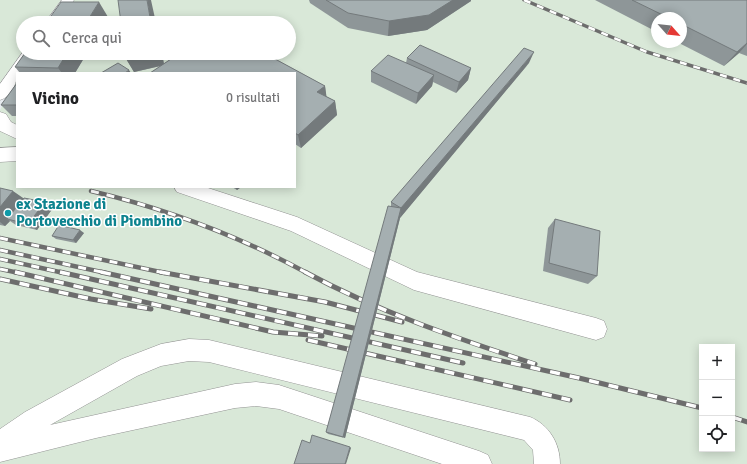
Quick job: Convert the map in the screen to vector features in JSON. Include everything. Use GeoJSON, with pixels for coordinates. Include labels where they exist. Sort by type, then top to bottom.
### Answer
{"type":"FeatureCollection","features":[{"type":"Feature","properties":{"kind":"street"},"geometry":{"type":"LineString","coordinates":[[57,16],[68,0]]}},
{"type":"Feature","properties":{"kind":"street"},"geometry":{"type":"LineString","coordinates":[[16,72],[25,60]]}},
{"type":"Feature","properties":{"kind":"street"},"geometry":{"type":"LineString","coordinates":[[0,95],[16,73]]}},
{"type":"Feature","properties":{"kind":"street"},"geometry":{"type":"LineString","coordinates":[[0,118],[5,126],[16,132]]}},
{"type":"Feature","properties":{"kind":"street"},"geometry":{"type":"LineString","coordinates":[[0,155],[16,154]]}},
{"type":"Feature","properties":{"kind":"street"},"geometry":{"type":"LineString","coordinates":[[186,188],[296,224],[414,280],[596,329]]}},
{"type":"Feature","properties":{"kind":"street"},"geometry":{"type":"LineString","coordinates":[[0,443],[34,421],[130,367],[161,355],[189,350],[209,351],[530,428],[538,434],[543,443],[547,457],[546,464]]}},
{"type":"Feature","properties":{"kind":"street"},"geometry":{"type":"LineString","coordinates":[[0,450],[119,421],[235,396],[256,394],[279,397],[479,464]]}},
{"type":"Feature","properties":{"kind":"shaded area"},"geometry":{"type":"Polygon","coordinates":[[[0,0],[61,0],[49,16],[16,16],[17,60],[0,83],[0,0]]]}},
{"type":"Feature","properties":{"kind":"shaded area"},"geometry":{"type":"Polygon","coordinates":[[[74,0],[747,0],[747,464],[0,464],[0,110],[16,82],[16,188],[296,188],[296,72],[23,72],[31,60],[296,60],[296,16],[63,16],[74,0]]]}},
{"type":"Feature","properties":{"kind":"building"},"geometry":{"type":"Polygon","coordinates":[[[118,0],[147,0],[150,16],[120,16],[118,0]]]}},
{"type":"Feature","properties":{"kind":"building"},"geometry":{"type":"Polygon","coordinates":[[[326,0],[453,0],[429,15],[389,21],[348,13],[326,0]]]}},
{"type":"Feature","properties":{"kind":"building"},"geometry":{"type":"Polygon","coordinates":[[[632,0],[747,0],[747,43],[737,52],[687,27],[687,12],[657,12],[632,0]]]}},
{"type":"Feature","properties":{"kind":"building"},"geometry":{"type":"Polygon","coordinates":[[[61,2],[99,2],[90,16],[51,16],[61,2]]]}},
{"type":"Feature","properties":{"kind":"building"},"geometry":{"type":"Polygon","coordinates":[[[420,45],[471,68],[459,82],[407,58],[420,45]]]}},
{"type":"Feature","properties":{"kind":"building"},"geometry":{"type":"Polygon","coordinates":[[[524,48],[534,52],[401,208],[391,202],[524,48]]]}},
{"type":"Feature","properties":{"kind":"building"},"geometry":{"type":"Polygon","coordinates":[[[388,55],[434,75],[418,93],[371,71],[388,55]]]}},
{"type":"Feature","properties":{"kind":"building"},"geometry":{"type":"Polygon","coordinates":[[[20,60],[63,60],[58,68],[15,67],[20,60]]]}},
{"type":"Feature","properties":{"kind":"building"},"geometry":{"type":"Polygon","coordinates":[[[170,60],[277,60],[325,86],[317,92],[335,101],[298,135],[296,134],[296,72],[152,72],[170,60]]]}},
{"type":"Feature","properties":{"kind":"building"},"geometry":{"type":"Polygon","coordinates":[[[118,63],[129,70],[126,72],[103,72],[118,63]]]}},
{"type":"Feature","properties":{"kind":"building"},"geometry":{"type":"Polygon","coordinates":[[[16,84],[16,105],[1,105],[16,84]]]}},
{"type":"Feature","properties":{"kind":"building"},"geometry":{"type":"Polygon","coordinates":[[[0,188],[13,191],[0,207],[0,188]]]}},
{"type":"Feature","properties":{"kind":"building"},"geometry":{"type":"Polygon","coordinates":[[[24,198],[45,202],[28,224],[7,219],[24,198]]]}},
{"type":"Feature","properties":{"kind":"building"},"geometry":{"type":"Polygon","coordinates":[[[388,206],[401,208],[343,437],[326,432],[388,206]]]}},
{"type":"Feature","properties":{"kind":"building"},"geometry":{"type":"Polygon","coordinates":[[[555,219],[600,231],[597,276],[549,263],[555,219]]]}},
{"type":"Feature","properties":{"kind":"building"},"geometry":{"type":"Polygon","coordinates":[[[59,225],[80,230],[73,240],[52,236],[59,225]]]}},
{"type":"Feature","properties":{"kind":"building"},"geometry":{"type":"Polygon","coordinates":[[[312,435],[350,447],[345,464],[294,464],[302,440],[310,443],[312,435]]]}},
{"type":"Feature","properties":{"kind":"railway"},"geometry":{"type":"LineString","coordinates":[[524,0],[647,52],[747,83]]}},
{"type":"Feature","properties":{"kind":"railway"},"geometry":{"type":"LineString","coordinates":[[91,191],[147,206],[202,225],[255,247],[361,300],[389,312],[447,334],[535,364]]}},
{"type":"Feature","properties":{"kind":"railway"},"geometry":{"type":"LineString","coordinates":[[0,238],[162,272]]}},
{"type":"Feature","properties":{"kind":"railway"},"geometry":{"type":"LineString","coordinates":[[0,250],[106,273]]}},
{"type":"Feature","properties":{"kind":"railway"},"geometry":{"type":"LineString","coordinates":[[0,259],[64,273]]}},
{"type":"Feature","properties":{"kind":"railway"},"geometry":{"type":"LineString","coordinates":[[0,269],[19,273]]}},
{"type":"Feature","properties":{"kind":"railway"},"geometry":{"type":"LineString","coordinates":[[15,272],[273,332],[322,336]]}},
{"type":"Feature","properties":{"kind":"railway"},"geometry":{"type":"LineString","coordinates":[[60,272],[463,363]]}},
{"type":"Feature","properties":{"kind":"railway"},"geometry":{"type":"LineString","coordinates":[[101,272],[579,378],[699,407]]}},
{"type":"Feature","properties":{"kind":"railway"},"geometry":{"type":"LineString","coordinates":[[162,272],[325,302],[402,322]]}},
{"type":"Feature","properties":{"kind":"railway"},"geometry":{"type":"LineString","coordinates":[[0,279],[91,299],[151,309]]}},
{"type":"Feature","properties":{"kind":"railway"},"geometry":{"type":"LineString","coordinates":[[308,340],[570,400]]}},
{"type":"Feature","properties":{"kind":"railway"},"geometry":{"type":"LineString","coordinates":[[735,418],[747,422]]}},
{"type":"Feature","properties":{"kind":"place","name":"ex Stazione di Portovecchio di Piombino"},"geometry":{"type":"Point","coordinates":[8,213]}}]}
